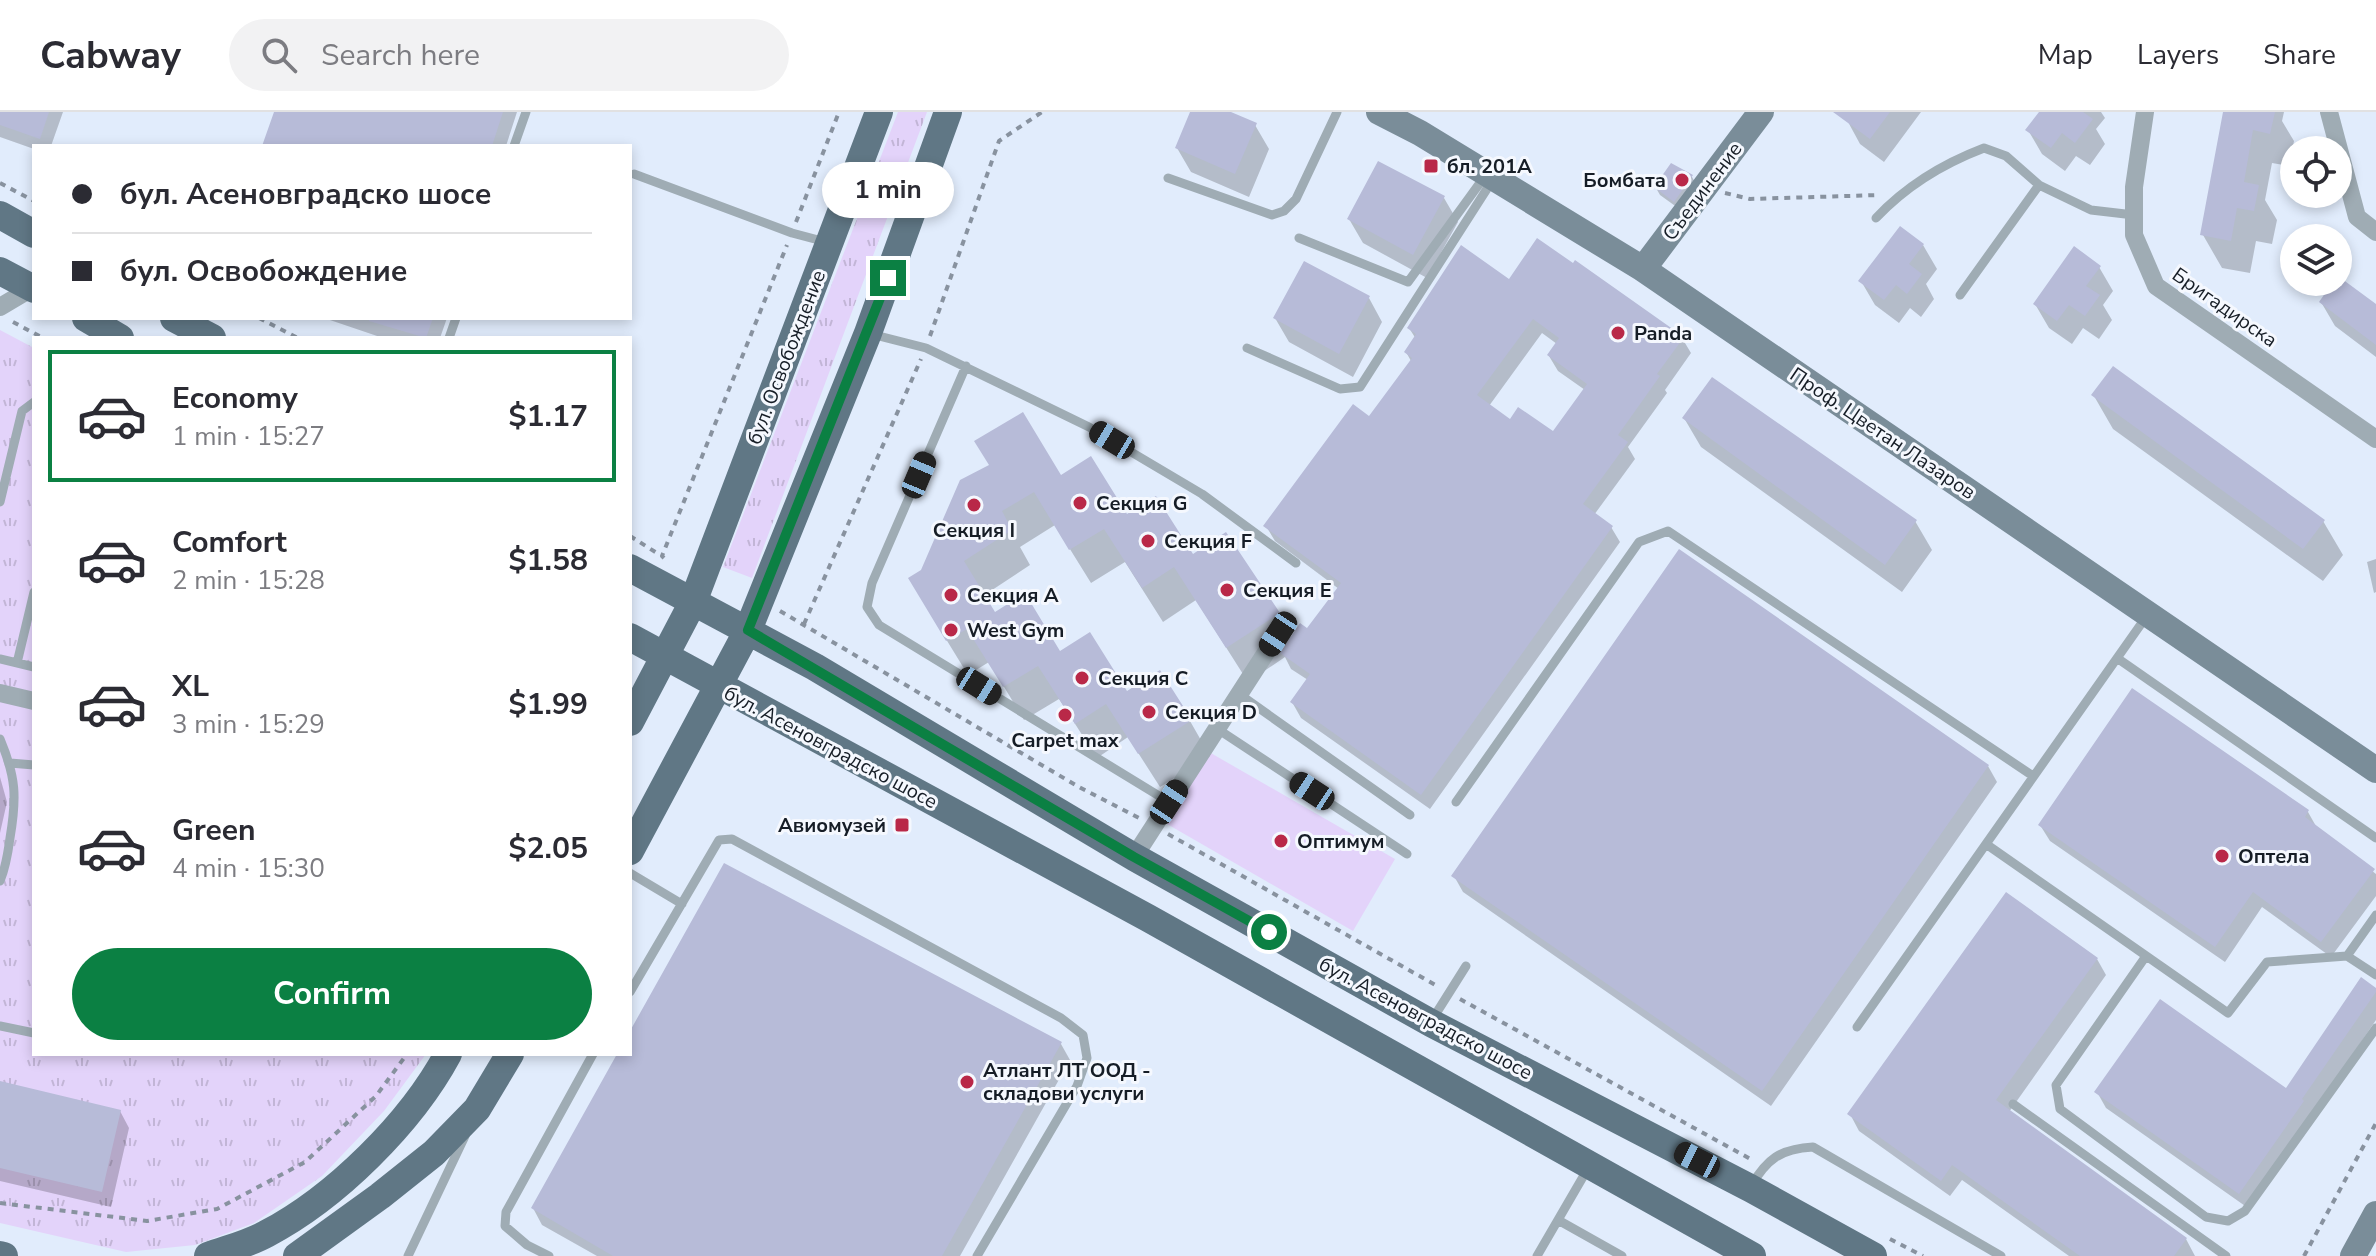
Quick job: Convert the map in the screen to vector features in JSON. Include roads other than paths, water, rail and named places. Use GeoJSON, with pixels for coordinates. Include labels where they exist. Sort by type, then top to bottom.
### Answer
{"type":"FeatureCollection","features":[{"type":"Feature","properties":{"kind":"main road","name":"бул. Освобождение"},"geometry":{"type":"LineString","coordinates":[[632,718],[693,602],[879,112]]}},
{"type":"Feature","properties":{"kind":"main road"},"geometry":{"type":"LineString","coordinates":[[632,847],[748,630],[868,333],[948,112]]}},
{"type":"Feature","properties":{"kind":"main road"},"geometry":{"type":"LineString","coordinates":[[0,215],[32,233]]}},
{"type":"Feature","properties":{"kind":"main road"},"geometry":{"type":"LineString","coordinates":[[0,271],[32,287]]}},
{"type":"Feature","properties":{"kind":"main road"},"geometry":{"type":"LineString","coordinates":[[89,320],[117,336]]}},
{"type":"Feature","properties":{"kind":"main road"},"geometry":{"type":"LineString","coordinates":[[178,320],[208,336]]}},
{"type":"Feature","properties":{"kind":"main road","name":"бул. Асеновградско шосе"},"geometry":{"type":"LineString","coordinates":[[632,569],[748,630],[1134,857],[1431,1023],[1757,1177],[1878,1246]]}},
{"type":"Feature","properties":{"kind":"main road","name":"бул. Асеновградско шосе"},"geometry":{"type":"LineString","coordinates":[[632,638],[1148,918],[1752,1256]]}},
{"type":"Feature","properties":{"kind":"main road"},"geometry":{"type":"LineString","coordinates":[[208,1256],[265,1235],[331,1193],[380,1145],[439,1072],[447,1056]]}},
{"type":"Feature","properties":{"kind":"main road"},"geometry":{"type":"LineString","coordinates":[[297,1256],[434,1153],[477,1109],[509,1056]]}},
{"type":"Feature","properties":{"kind":"street","name":"Проф. Цветан Лазаров"},"geometry":{"type":"LineString","coordinates":[[1379,112],[1643,269],[2376,770]]}},
{"type":"Feature","properties":{"kind":"street","name":"Съединение"},"geometry":{"type":"LineString","coordinates":[[1643,269],[1761,112]]}},
{"type":"Feature","properties":{"kind":"street","name":"Бригадирска"},"geometry":{"type":"LineString","coordinates":[[2145,112],[2134,187],[2134,235],[2156,286],[2376,439]]}},
{"type":"Feature","properties":{"kind":"street"},"geometry":{"type":"LineString","coordinates":[[2329,112],[2357,217],[2376,232]]}},
{"type":"Feature","properties":{"kind":"street"},"geometry":{"type":"LineString","coordinates":[[5,314],[32,289]]}},
{"type":"Feature","properties":{"kind":"street"},"geometry":{"type":"LineString","coordinates":[[1134,857],[1278,634]]}},
{"type":"Feature","properties":{"kind":"street"},"geometry":{"type":"LineString","coordinates":[[0,693],[32,701]]}},
{"type":"Feature","properties":{"kind":"street"},"geometry":{"type":"LineString","coordinates":[[2353,1256],[2376,1214]]}},
{"type":"Feature","properties":{"kind":"lane"},"geometry":{"type":"LineString","coordinates":[[515,144],[526,112]]}},
{"type":"Feature","properties":{"kind":"lane"},"geometry":{"type":"LineString","coordinates":[[1168,178],[1272,215],[1284,211],[1296,199],[1337,112]]}},
{"type":"Feature","properties":{"kind":"lane"},"geometry":{"type":"LineString","coordinates":[[1876,218],[1898,195],[1948,161],[1984,148],[2006,156],[2039,185],[2091,210],[2134,215]]}},
{"type":"Feature","properties":{"kind":"lane"},"geometry":{"type":"LineString","coordinates":[[634,174],[792,233],[829,243]]}},
{"type":"Feature","properties":{"kind":"lane"},"geometry":{"type":"LineString","coordinates":[[1299,238],[1408,282],[1490,176]]}},
{"type":"Feature","properties":{"kind":"lane"},"geometry":{"type":"LineString","coordinates":[[1247,348],[1340,389],[1360,387],[1490,176]]}},
{"type":"Feature","properties":{"kind":"lane"},"geometry":{"type":"LineString","coordinates":[[1960,295],[2039,185]]}},
{"type":"Feature","properties":{"kind":"lane"},"geometry":{"type":"LineString","coordinates":[[868,333],[926,348],[1089,427],[1202,494],[1296,563]]}},
{"type":"Feature","properties":{"kind":"lane"},"geometry":{"type":"LineString","coordinates":[[966,366],[872,583],[867,607],[879,625],[1169,802]]}},
{"type":"Feature","properties":{"kind":"lane"},"geometry":{"type":"LineString","coordinates":[[0,502],[2,483],[22,411],[32,404]]}},
{"type":"Feature","properties":{"kind":"lane"},"geometry":{"type":"LineString","coordinates":[[1456,802],[1639,542],[1668,531],[2033,776]]}},
{"type":"Feature","properties":{"kind":"lane"},"geometry":{"type":"LineString","coordinates":[[17,663],[32,600]]}},
{"type":"Feature","properties":{"kind":"lane"},"geometry":{"type":"LineString","coordinates":[[1857,1027],[2148,614]]}},
{"type":"Feature","properties":{"kind":"lane"},"geometry":{"type":"LineString","coordinates":[[2117,658],[2376,838]]}},
{"type":"Feature","properties":{"kind":"lane"},"geometry":{"type":"LineString","coordinates":[[0,659],[32,667]]}},
{"type":"Feature","properties":{"kind":"lane"},"geometry":{"type":"LineString","coordinates":[[1239,694],[1410,815]]}},
{"type":"Feature","properties":{"kind":"lane"},"geometry":{"type":"LineString","coordinates":[[1216,728],[1407,854]]}},
{"type":"Feature","properties":{"kind":"lane"},"geometry":{"type":"LineString","coordinates":[[0,739],[10,763],[16,801],[5,870],[0,881]]}},
{"type":"Feature","properties":{"kind":"lane"},"geometry":{"type":"LineString","coordinates":[[10,763],[32,765]]}},
{"type":"Feature","properties":{"kind":"lane"},"geometry":{"type":"LineString","coordinates":[[632,989],[719,840],[732,839],[1061,1018],[1083,1035],[1087,1058],[1077,1086],[977,1256]]}},
{"type":"Feature","properties":{"kind":"lane"},"geometry":{"type":"LineString","coordinates":[[1986,844],[2228,1013],[2267,962],[2347,956],[2376,975]]}},
{"type":"Feature","properties":{"kind":"lane"},"geometry":{"type":"LineString","coordinates":[[632,874],[682,904]]}},
{"type":"Feature","properties":{"kind":"lane"},"geometry":{"type":"LineString","coordinates":[[2347,956],[2376,915]]}},
{"type":"Feature","properties":{"kind":"lane"},"geometry":{"type":"LineString","coordinates":[[2146,956],[2056,1085],[2060,1109],[2206,1217],[2228,1221],[2245,1211],[2376,1028]]}},
{"type":"Feature","properties":{"kind":"lane"},"geometry":{"type":"LineString","coordinates":[[1431,1023],[1466,966]]}},
{"type":"Feature","properties":{"kind":"lane"},"geometry":{"type":"LineString","coordinates":[[0,1026],[32,1033]]}},
{"type":"Feature","properties":{"kind":"lane"},"geometry":{"type":"LineString","coordinates":[[546,1255],[527,1245],[505,1226],[506,1212],[592,1056]]}},
{"type":"Feature","properties":{"kind":"lane"},"geometry":{"type":"LineString","coordinates":[[2013,1104],[2221,1255]]}},
{"type":"Feature","properties":{"kind":"lane"},"geometry":{"type":"LineString","coordinates":[[408,1256],[477,1109]]}},
{"type":"Feature","properties":{"kind":"lane"},"geometry":{"type":"LineString","coordinates":[[1757,1177],[1779,1154],[1795,1148],[1813,1147],[2001,1256]]}},
{"type":"Feature","properties":{"kind":"lane"},"geometry":{"type":"LineString","coordinates":[[1537,1256],[1589,1167]]}},
{"type":"Feature","properties":{"kind":"lane"},"geometry":{"type":"LineString","coordinates":[[1558,1220],[1622,1256]]}},
{"type":"Feature","properties":{"kind":"place","name":"бл. 201А"},"geometry":{"type":"Point","coordinates":[1431,166]}},
{"type":"Feature","properties":{"kind":"place","name":"Бомбата"},"geometry":{"type":"Point","coordinates":[1682,180]}},
{"type":"Feature","properties":{"kind":"place","name":"Panda"},"geometry":{"type":"Point","coordinates":[1618,333]}},
{"type":"Feature","properties":{"kind":"place","name":"Секция G"},"geometry":{"type":"Point","coordinates":[1080,503]}},
{"type":"Feature","properties":{"kind":"place","name":"Секция I"},"geometry":{"type":"Point","coordinates":[974,505]}},
{"type":"Feature","properties":{"kind":"place","name":"Секция F"},"geometry":{"type":"Point","coordinates":[1148,541]}},
{"type":"Feature","properties":{"kind":"place","name":"Секция E"},"geometry":{"type":"Point","coordinates":[1227,590]}},
{"type":"Feature","properties":{"kind":"place","name":"Секция A"},"geometry":{"type":"Point","coordinates":[951,595]}},
{"type":"Feature","properties":{"kind":"place","name":"West Gym"},"geometry":{"type":"Point","coordinates":[951,630]}},
{"type":"Feature","properties":{"kind":"place","name":"Секция C"},"geometry":{"type":"Point","coordinates":[1082,678]}},
{"type":"Feature","properties":{"kind":"place","name":"Секция D"},"geometry":{"type":"Point","coordinates":[1149,712]}},
{"type":"Feature","properties":{"kind":"place","name":"Carpet max"},"geometry":{"type":"Point","coordinates":[1065,715]}},
{"type":"Feature","properties":{"kind":"place","name":"Авиомузей"},"geometry":{"type":"Point","coordinates":[902,825]}},
{"type":"Feature","properties":{"kind":"place","name":"Оптимум"},"geometry":{"type":"Point","coordinates":[1281,841]}},
{"type":"Feature","properties":{"kind":"place","name":"Оптела"},"geometry":{"type":"Point","coordinates":[2222,856]}},
{"type":"Feature","properties":{"kind":"place","name":"Атлант ЛТ ООД - складови услуги"},"geometry":{"type":"Point","coordinates":[967,1082]}}]}
